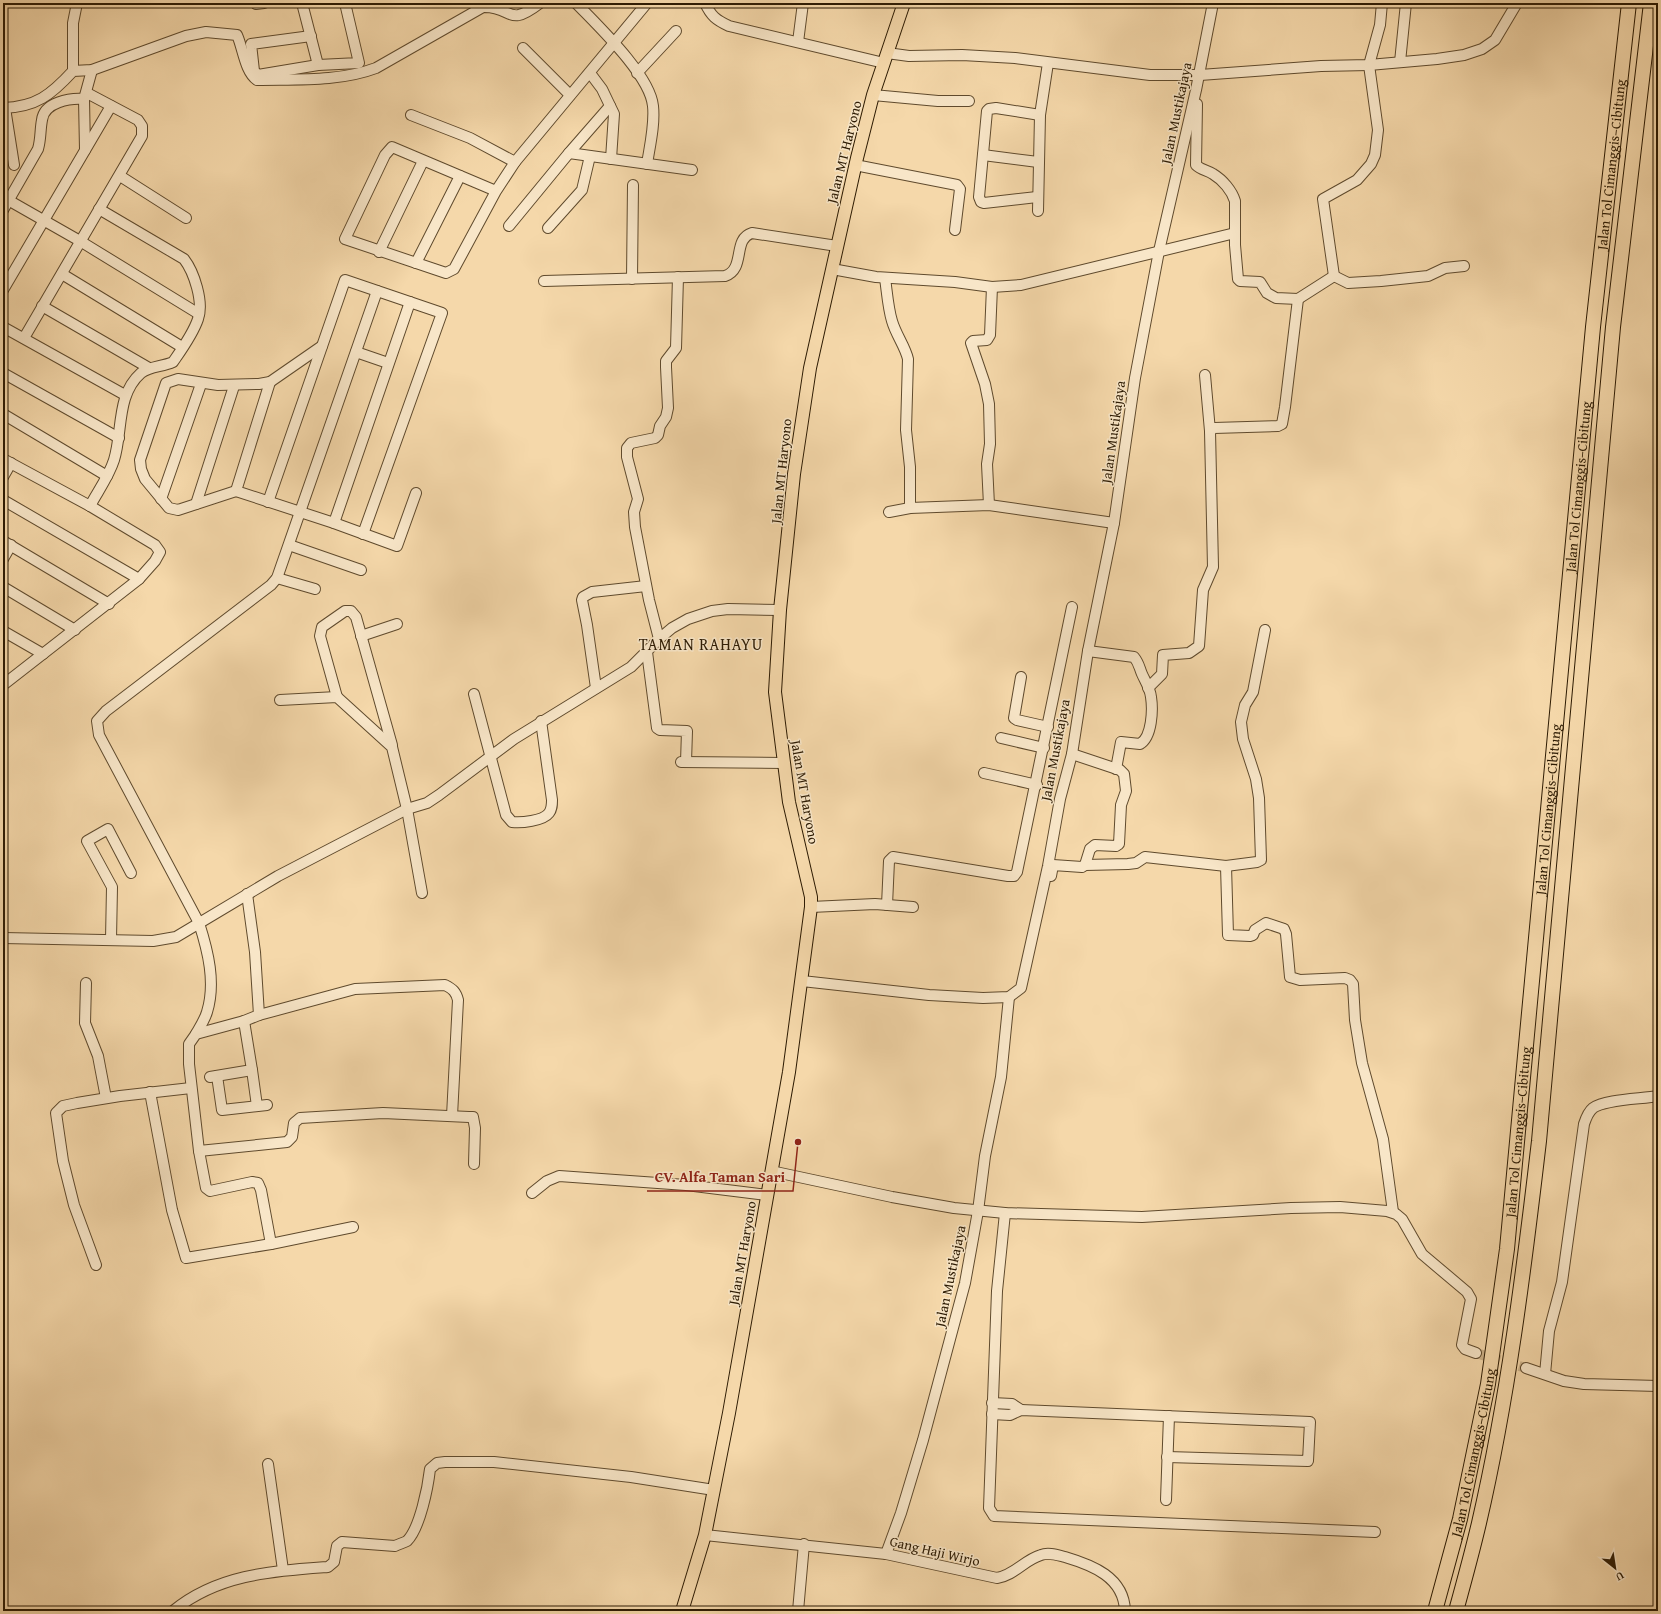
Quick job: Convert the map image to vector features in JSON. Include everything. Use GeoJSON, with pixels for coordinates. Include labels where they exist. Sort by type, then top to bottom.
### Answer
{"type":"FeatureCollection","features":[{"type":"Feature","properties":{"kind":"highway","name":"Jalan Tol Cimanggis–Cibitung"},"geometry":{"type":"LineString","coordinates":[[1435,1611],[1460,1520],[1488,1384],[1507,1249],[1592,335],[1629,3]]}},
{"type":"Feature","properties":{"kind":"highway","name":"Jalan Tol Cimanggis–Cibitung"},"geometry":{"type":"LineString","coordinates":[[1456,1611],[1479,1523],[1502,1408],[1526,1255],[1539,1141],[1612,328],[1651,3]]}},
{"type":"Feature","properties":{"kind":"main road","name":"Jalan MT Haryono"},"geometry":{"type":"LineString","coordinates":[[682,1611],[705,1535],[732,1398],[789,1072],[811,907],[811,897],[789,802],[775,692],[780,610],[801,421],[810,368],[855,165],[873,95],[904,3]]}},
{"type":"Feature","properties":{"kind":"street"},"geometry":{"type":"LineString","coordinates":[[14,165],[4,108],[38,102],[58,88],[73,71],[73,24],[77,3]]}},
{"type":"Feature","properties":{"kind":"street"},"geometry":{"type":"LineString","coordinates":[[302,3],[318,66]]}},
{"type":"Feature","properties":{"kind":"street"},"geometry":{"type":"LineString","coordinates":[[311,36],[251,44],[254,71],[258,75],[318,66],[359,63],[345,3]]}},
{"type":"Feature","properties":{"kind":"street"},"geometry":{"type":"LineString","coordinates":[[73,71],[92,70],[186,36],[206,32],[236,35],[242,46],[252,77],[257,80],[320,78],[362,74],[376,68],[483,7],[490,7],[515,17],[523,15],[540,3]]}},
{"type":"Feature","properties":{"kind":"street"},"geometry":{"type":"LineString","coordinates":[[576,3],[627,57],[650,94],[654,114],[647,164]]}},
{"type":"Feature","properties":{"kind":"street"},"geometry":{"type":"LineString","coordinates":[[496,191],[392,148],[385,155],[345,238],[346,241],[379,252],[446,273],[451,273],[496,191],[515,162],[647,3]]}},
{"type":"Feature","properties":{"kind":"street"},"geometry":{"type":"LineString","coordinates":[[706,3],[710,15],[718,21],[744,31],[886,58],[962,55],[1015,58],[1150,75],[1200,75],[1321,66],[1369,65],[1464,55],[1482,49],[1495,40],[1517,3]]}},
{"type":"Feature","properties":{"kind":"street"},"geometry":{"type":"LineString","coordinates":[[798,42],[803,3]]}},
{"type":"Feature","properties":{"kind":"street","name":"Jalan Mustikajaya"},"geometry":{"type":"LineString","coordinates":[[886,1554],[901,1513],[921,1447],[954,1328],[970,1259],[985,1156],[1001,1077],[1013,995],[1021,988],[1024,978],[1048,866],[1060,799],[1072,754],[1088,651],[1114,523],[1135,378],[1159,251],[1200,75],[1213,3]]}},
{"type":"Feature","properties":{"kind":"street"},"geometry":{"type":"LineString","coordinates":[[1334,276],[1323,199],[1357,180],[1372,164],[1375,155],[1378,145],[1378,130],[1369,65],[1380,25],[1382,3]]}},
{"type":"Feature","properties":{"kind":"street"},"geometry":{"type":"LineString","coordinates":[[1400,62],[1406,3]]}},
{"type":"Feature","properties":{"kind":"street"},"geometry":{"type":"LineString","coordinates":[[637,73],[676,31]]}},
{"type":"Feature","properties":{"kind":"street"},"geometry":{"type":"LineString","coordinates":[[523,48],[570,95]]}},
{"type":"Feature","properties":{"kind":"street"},"geometry":{"type":"LineString","coordinates":[[1038,211],[1037,197],[1040,115],[1048,63]]}},
{"type":"Feature","properties":{"kind":"street"},"geometry":{"type":"LineString","coordinates":[[85,150],[85,96],[92,70]]}},
{"type":"Feature","properties":{"kind":"street"},"geometry":{"type":"LineString","coordinates":[[590,73],[614,114],[611,158]]}},
{"type":"Feature","properties":{"kind":"street"},"geometry":{"type":"LineString","coordinates":[[1196,90],[1196,165],[1200,169],[1213,174],[1233,195],[1238,279],[1240,281],[1260,282],[1267,293],[1276,298],[1298,298],[1334,276]]}},
{"type":"Feature","properties":{"kind":"street"},"geometry":{"type":"LineString","coordinates":[[873,95],[938,101],[969,101]]}},
{"type":"Feature","properties":{"kind":"street"},"geometry":{"type":"LineString","coordinates":[[3,210],[38,149],[41,139],[42,119],[45,113],[60,102],[85,96],[111,106],[138,120],[143,131],[142,136],[24,338]]}},
{"type":"Feature","properties":{"kind":"street"},"geometry":{"type":"LineString","coordinates":[[3,290],[45,221],[111,106]]}},
{"type":"Feature","properties":{"kind":"street"},"geometry":{"type":"LineString","coordinates":[[509,226],[610,106]]}},
{"type":"Feature","properties":{"kind":"street"},"geometry":{"type":"LineString","coordinates":[[1037,197],[981,202],[979,197],[987,111],[989,109],[996,108],[1040,115]]}},
{"type":"Feature","properties":{"kind":"street"},"geometry":{"type":"LineString","coordinates":[[411,116],[470,138],[515,162]]}},
{"type":"Feature","properties":{"kind":"street"},"geometry":{"type":"LineString","coordinates":[[569,154],[611,158],[692,170]]}},
{"type":"Feature","properties":{"kind":"street"},"geometry":{"type":"LineString","coordinates":[[983,155],[1038,162]]}},
{"type":"Feature","properties":{"kind":"street"},"geometry":{"type":"LineString","coordinates":[[548,228],[582,190],[590,156]]}},
{"type":"Feature","properties":{"kind":"street"},"geometry":{"type":"LineString","coordinates":[[379,252],[423,161]]}},
{"type":"Feature","properties":{"kind":"street"},"geometry":{"type":"LineString","coordinates":[[855,165],[957,185],[960,189],[955,230]]}},
{"type":"Feature","properties":{"kind":"street"},"geometry":{"type":"LineString","coordinates":[[120,176],[186,218]]}},
{"type":"Feature","properties":{"kind":"street"},"geometry":{"type":"LineString","coordinates":[[416,263],[460,176]]}},
{"type":"Feature","properties":{"kind":"street"},"geometry":{"type":"LineString","coordinates":[[632,279],[633,185]]}},
{"type":"Feature","properties":{"kind":"street"},"geometry":{"type":"LineString","coordinates":[[8,200],[80,241],[199,314]]}},
{"type":"Feature","properties":{"kind":"street"},"geometry":{"type":"LineString","coordinates":[[90,506],[114,460],[119,438],[125,395],[135,380],[148,368],[166,365],[172,362],[182,347],[199,314],[198,290],[189,266],[184,259],[99,209]]}},
{"type":"Feature","properties":{"kind":"street"},"geometry":{"type":"LineString","coordinates":[[544,281],[719,276],[730,274],[737,264],[741,242],[745,236],[752,233],[837,246]]}},
{"type":"Feature","properties":{"kind":"street"},"geometry":{"type":"LineString","coordinates":[[832,269],[885,278],[955,282],[992,287],[1021,284],[1235,233]]}},
{"type":"Feature","properties":{"kind":"street"},"geometry":{"type":"LineString","coordinates":[[1334,276],[1348,283],[1381,281],[1428,276],[1445,268],[1464,266]]}},
{"type":"Feature","properties":{"kind":"street"},"geometry":{"type":"LineString","coordinates":[[62,274],[182,347]]}},
{"type":"Feature","properties":{"kind":"street"},"geometry":{"type":"LineString","coordinates":[[659,639],[634,527],[634,512],[638,499],[627,452],[631,443],[658,436],[660,426],[666,417],[668,408],[666,361],[676,348],[678,277]]}},
{"type":"Feature","properties":{"kind":"street"},"geometry":{"type":"LineString","coordinates":[[885,278],[892,320],[897,336],[906,349],[908,359],[906,430],[910,467],[910,508]]}},
{"type":"Feature","properties":{"kind":"street"},"geometry":{"type":"LineString","coordinates":[[268,502],[345,280],[442,313],[363,534]]}},
{"type":"Feature","properties":{"kind":"street"},"geometry":{"type":"LineString","coordinates":[[989,505],[987,464],[990,444],[989,404],[985,384],[971,343],[973,341],[988,340],[990,335],[992,287]]}},
{"type":"Feature","properties":{"kind":"street"},"geometry":{"type":"LineString","coordinates":[[271,1244],[258,1184],[252,1182],[208,1190],[199,1151],[189,1047],[206,1014],[209,1004],[211,979],[205,942],[199,923],[99,735],[98,721],[106,710],[271,585],[277,578],[301,513],[377,291]]}},
{"type":"Feature","properties":{"kind":"street"},"geometry":{"type":"LineString","coordinates":[[1210,430],[1214,428],[1278,426],[1282,424],[1298,298]]}},
{"type":"Feature","properties":{"kind":"street"},"geometry":{"type":"LineString","coordinates":[[334,523],[410,302]]}},
{"type":"Feature","properties":{"kind":"street"},"geometry":{"type":"LineString","coordinates":[[42,306],[148,368]]}},
{"type":"Feature","properties":{"kind":"street"},"geometry":{"type":"LineString","coordinates":[[3,326],[125,395]]}},
{"type":"Feature","properties":{"kind":"street"},"geometry":{"type":"LineString","coordinates":[[322,346],[270,382],[234,386],[201,384],[178,379],[166,383],[140,460],[141,469],[145,479],[169,508],[178,510],[236,492],[334,523],[397,546],[416,493]]}},
{"type":"Feature","properties":{"kind":"street"},"geometry":{"type":"LineString","coordinates":[[356,352],[388,364]]}},
{"type":"Feature","properties":{"kind":"street"},"geometry":{"type":"LineString","coordinates":[[3,372],[119,438]]}},
{"type":"Feature","properties":{"kind":"street"},"geometry":{"type":"LineString","coordinates":[[1148,688],[1162,674],[1163,655],[1189,653],[1199,646],[1203,590],[1213,567],[1210,430],[1205,375]]}},
{"type":"Feature","properties":{"kind":"street"},"geometry":{"type":"LineString","coordinates":[[236,492],[270,382]]}},
{"type":"Feature","properties":{"kind":"street"},"geometry":{"type":"LineString","coordinates":[[161,499],[201,384]]}},
{"type":"Feature","properties":{"kind":"street"},"geometry":{"type":"LineString","coordinates":[[196,504],[234,386]]}},
{"type":"Feature","properties":{"kind":"street"},"geometry":{"type":"LineString","coordinates":[[3,414],[107,476]]}},
{"type":"Feature","properties":{"kind":"street"},"geometry":{"type":"LineString","coordinates":[[3,477],[7,461],[90,506],[155,545],[160,552],[156,561],[138,580],[109,604],[44,654],[6,679]]}},
{"type":"Feature","properties":{"kind":"street"},"geometry":{"type":"LineString","coordinates":[[3,500],[138,580]]}},
{"type":"Feature","properties":{"kind":"street"},"geometry":{"type":"LineString","coordinates":[[889,512],[910,508],[989,505],[1114,523]]}},
{"type":"Feature","properties":{"kind":"street"},"geometry":{"type":"LineString","coordinates":[[3,559],[7,543],[109,604]]}},
{"type":"Feature","properties":{"kind":"street"},"geometry":{"type":"LineString","coordinates":[[289,545],[361,570]]}},
{"type":"Feature","properties":{"kind":"street"},"geometry":{"type":"LineString","coordinates":[[277,578],[314,589]]}},
{"type":"Feature","properties":{"kind":"street"},"geometry":{"type":"LineString","coordinates":[[596,688],[588,625],[582,600],[583,597],[592,592],[646,586]]}},
{"type":"Feature","properties":{"kind":"street"},"geometry":{"type":"LineString","coordinates":[[3,587],[75,630]]}},
{"type":"Feature","properties":{"kind":"street"},"geometry":{"type":"LineString","coordinates":[[887,905],[889,862],[893,857],[1008,876],[1016,874],[1037,785],[1072,607]]}},
{"type":"Feature","properties":{"kind":"street"},"geometry":{"type":"LineString","coordinates":[[3,938],[153,941],[169,939],[278,876],[407,809],[427,803],[490,755],[541,721],[631,667],[672,628],[688,619],[712,611],[728,609],[780,610]]}},
{"type":"Feature","properties":{"kind":"street"},"geometry":{"type":"LineString","coordinates":[[392,747],[337,697],[320,636],[322,627],[345,611],[351,611],[356,617],[392,747],[407,809],[422,893]]}},
{"type":"Feature","properties":{"kind":"street"},"geometry":{"type":"LineString","coordinates":[[361,636],[397,624]]}},
{"type":"Feature","properties":{"kind":"street"},"geometry":{"type":"LineString","coordinates":[[802,981],[936,996],[983,998],[1013,995],[1024,988],[1027,980],[1053,865],[1082,867],[1085,864],[1128,864],[1136,863],[1146,858],[1226,866],[1257,862],[1261,858],[1259,798],[1256,779],[1243,739],[1241,722],[1245,705],[1253,692],[1265,630]]}},
{"type":"Feature","properties":{"kind":"street"},"geometry":{"type":"LineString","coordinates":[[3,631],[44,654]]}},
{"type":"Feature","properties":{"kind":"street"},"geometry":{"type":"LineString","coordinates":[[1088,651],[1134,657],[1139,662],[1141,672],[1148,688],[1152,710],[1145,739],[1140,744],[1122,742],[1116,769]]}},
{"type":"Feature","properties":{"kind":"street"},"geometry":{"type":"LineString","coordinates":[[647,652],[657,728],[660,730],[687,731],[684,762],[784,763]]}},
{"type":"Feature","properties":{"kind":"street"},"geometry":{"type":"LineString","coordinates":[[1021,677],[1014,718],[1016,720],[1048,727]]}},
{"type":"Feature","properties":{"kind":"street"},"geometry":{"type":"LineString","coordinates":[[474,694],[506,815],[509,819],[516,823],[545,816],[551,810],[552,800],[541,721]]}},
{"type":"Feature","properties":{"kind":"street"},"geometry":{"type":"LineString","coordinates":[[280,700],[337,697]]}},
{"type":"Feature","properties":{"kind":"street"},"geometry":{"type":"LineString","coordinates":[[1001,738],[1044,748]]}},
{"type":"Feature","properties":{"kind":"street"},"geometry":{"type":"LineString","coordinates":[[1072,754],[1122,772],[1126,782],[1126,791],[1121,805],[1119,844],[1116,846],[1095,845],[1090,849],[1085,864]]}},
{"type":"Feature","properties":{"kind":"street"},"geometry":{"type":"LineString","coordinates":[[984,773],[1037,785]]}},
{"type":"Feature","properties":{"kind":"street"},"geometry":{"type":"LineString","coordinates":[[111,939],[112,887],[87,841],[108,829],[131,872]]}},
{"type":"Feature","properties":{"kind":"street"},"geometry":{"type":"LineString","coordinates":[[1226,866],[1228,935],[1250,936],[1253,935],[1255,930],[1266,923],[1280,926],[1284,929],[1286,934],[1290,976],[1300,980],[1345,978],[1350,980],[1353,984],[1362,1063],[1383,1139],[1393,1212]]}},
{"type":"Feature","properties":{"kind":"street"},"geometry":{"type":"LineString","coordinates":[[247,894],[254,952],[259,1015]]}},
{"type":"Feature","properties":{"kind":"street"},"geometry":{"type":"LineString","coordinates":[[811,907],[887,905],[913,907]]}},
{"type":"Feature","properties":{"kind":"street"},"geometry":{"type":"LineString","coordinates":[[86,983],[85,1023],[98,1056],[106,1098]]}},
{"type":"Feature","properties":{"kind":"street"},"geometry":{"type":"LineString","coordinates":[[196,1034],[244,1021],[259,1015],[356,989],[445,985],[452,988],[458,1000],[452,1116]]}},
{"type":"Feature","properties":{"kind":"street"},"geometry":{"type":"LineString","coordinates":[[244,1021],[252,1070],[262,1106],[222,1110],[214,1077],[252,1070]]}},
{"type":"Feature","properties":{"kind":"street"},"geometry":{"type":"LineString","coordinates":[[96,1265],[74,1205],[62,1161],[56,1117],[58,1110],[63,1106],[106,1098],[192,1088]]}},
{"type":"Feature","properties":{"kind":"street"},"geometry":{"type":"LineString","coordinates":[[150,1092],[172,1210],[186,1258],[271,1244],[353,1228]]}},
{"type":"Feature","properties":{"kind":"street"},"geometry":{"type":"LineString","coordinates":[[1545,1374],[1549,1331],[1562,1282],[1584,1124],[1587,1115],[1594,1108],[1612,1102],[1658,1096]]}},
{"type":"Feature","properties":{"kind":"street"},"geometry":{"type":"LineString","coordinates":[[199,1151],[287,1142],[292,1137],[294,1123],[300,1118],[383,1113],[452,1116],[473,1117],[474,1164]]}},
{"type":"Feature","properties":{"kind":"street"},"geometry":{"type":"LineString","coordinates":[[771,1171],[892,1197],[978,1211],[1004,1213],[1142,1217],[1248,1210],[1340,1207],[1393,1212],[1402,1219],[1411,1232],[1422,1254],[1460,1284],[1471,1298],[1462,1345],[1465,1349],[1476,1353]]}},
{"type":"Feature","properties":{"kind":"street"},"geometry":{"type":"LineString","coordinates":[[532,1193],[547,1181],[559,1176],[686,1185],[767,1195]]}},
{"type":"Feature","properties":{"kind":"street"},"geometry":{"type":"LineString","coordinates":[[1004,1213],[997,1291],[992,1403],[989,1508],[994,1516],[1375,1532]]}},
{"type":"Feature","properties":{"kind":"street"},"geometry":{"type":"LineString","coordinates":[[1526,1368],[1564,1380],[1584,1384],[1658,1386]]}},
{"type":"Feature","properties":{"kind":"street"},"geometry":{"type":"LineString","coordinates":[[992,1403],[1012,1404],[1021,1410]]}},
{"type":"Feature","properties":{"kind":"street"},"geometry":{"type":"LineString","coordinates":[[992,1414],[1010,1415],[1021,1410],[1310,1422],[1308,1461],[1167,1457]]}},
{"type":"Feature","properties":{"kind":"street"},"geometry":{"type":"LineString","coordinates":[[1166,1500],[1169,1416]]}},
{"type":"Feature","properties":{"kind":"street"},"geometry":{"type":"LineString","coordinates":[[173,1611],[199,1592],[223,1582],[283,1570],[328,1567],[332,1565],[337,1546],[342,1542],[395,1546],[408,1540],[424,1506],[430,1469],[437,1463],[494,1462],[631,1477],[714,1490]]}},
{"type":"Feature","properties":{"kind":"street"},"geometry":{"type":"LineString","coordinates":[[268,1464],[283,1570]]}},
{"type":"Feature","properties":{"kind":"street","name":"Gang Haji Wirjo"},"geometry":{"type":"LineString","coordinates":[[705,1535],[804,1544],[886,1554],[997,1578],[1013,1573],[1040,1555],[1048,1554],[1094,1566],[1105,1574],[1118,1590],[1125,1611]]}},
{"type":"Feature","properties":{"kind":"street"},"geometry":{"type":"LineString","coordinates":[[798,1611],[804,1544]]}},
{"type":"Feature","properties":{"kind":"tunnel"},"geometry":{"type":"LineString","coordinates":[[1476,1353],[1526,1368]]}},
{"type":"Feature","properties":{"kind":"place","name":"CV. Alfa Taman Sari"},"geometry":{"type":"Point","coordinates":[798,1142]}},
{"type":"Feature","properties":{"kind":"district","name":"TAMAN RAHAYU"},"geometry":{"type":"Point","coordinates":[701,644]}}]}
